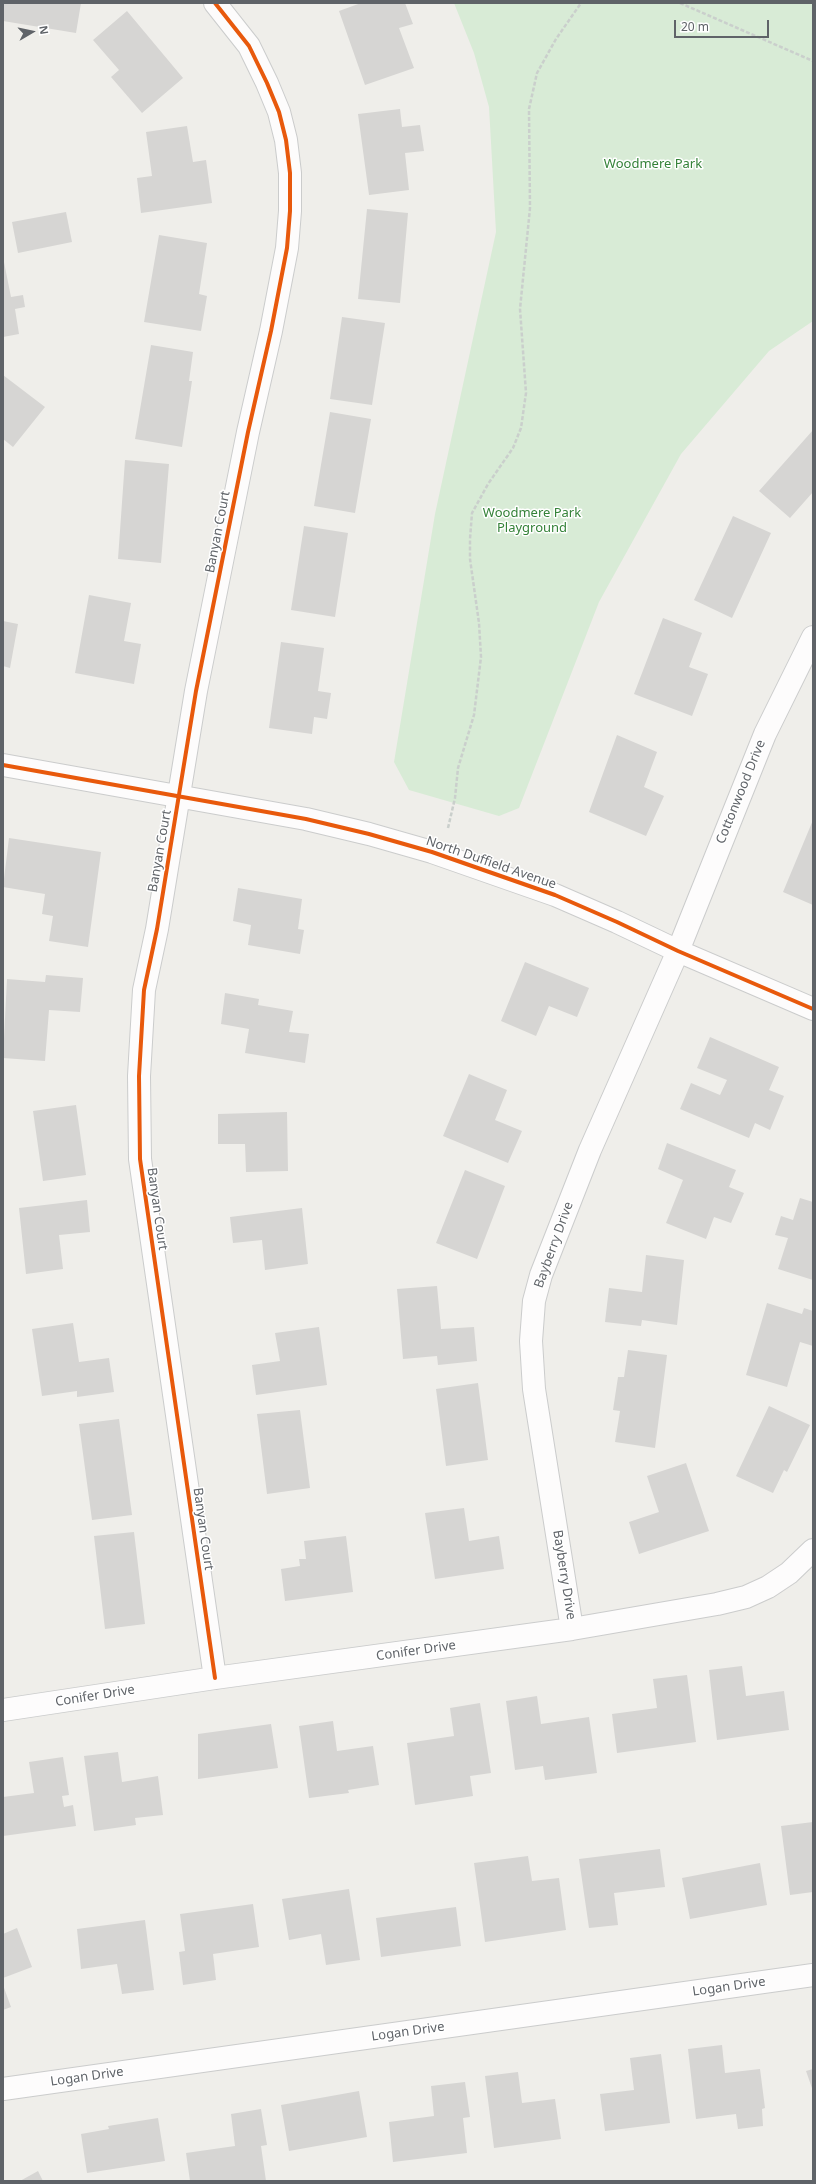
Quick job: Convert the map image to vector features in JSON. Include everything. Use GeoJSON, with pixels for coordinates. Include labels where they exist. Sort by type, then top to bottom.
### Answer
{"type":"FeatureCollection","features":[{"type":"Feature","properties":{"kind":"street","name":"Banyan Court"},"geometry":{"type":"LineString","coordinates":[[215,3],[249,46],[267,83],[279,112],[286,140],[290,173],[290,211],[287,248],[271,331],[248,432],[198,683],[157,929],[144,990],[140,1076],[140,1159],[215,1678]]}},
{"type":"Feature","properties":{"kind":"street","name":"Cottonwood Drive"},"geometry":{"type":"LineString","coordinates":[[678,951],[765,734],[813,637]]}},
{"type":"Feature","properties":{"kind":"street","name":"North Duffield Avenue"},"geometry":{"type":"LineString","coordinates":[[3,765],[179,798],[306,819],[369,834],[441,855],[555,895],[678,951],[813,1009]]}},
{"type":"Feature","properties":{"kind":"street","name":"Bayberry Drive"},"geometry":{"type":"LineString","coordinates":[[572,1629],[534,1389],[531,1341],[534,1302],[541,1275],[590,1150],[678,951]]}},
{"type":"Feature","properties":{"kind":"street","name":"Conifer Drive"},"geometry":{"type":"LineString","coordinates":[[3,1710],[215,1678],[572,1629],[717,1604],[746,1596],[768,1586],[789,1573],[813,1550]]}},
{"type":"Feature","properties":{"kind":"street","name":"Logan Drive"},"geometry":{"type":"LineString","coordinates":[[3,2089],[813,1975]]}},
{"type":"Feature","properties":{"kind":"path"},"geometry":{"type":"LineString","coordinates":[[441,855],[456,798],[458,768],[474,715],[481,657],[480,636],[470,559],[472,513],[488,484],[513,448],[521,428],[526,393],[520,309],[530,208],[529,110],[537,73],[556,39],[581,3]]}},
{"type":"Feature","properties":{"kind":"path"},"geometry":{"type":"LineString","coordinates":[[680,3],[813,61]]}},
{"type":"Feature","properties":{"kind":"green space","name":"Woodmere Park"},"geometry":{"type":"Polygon","coordinates":[[[454,3],[813,3],[813,321],[769,351],[681,454],[599,602],[519,808],[499,816],[409,790],[394,762],[435,514],[496,232],[489,107],[474,53],[454,3]]]}},
{"type":"Feature","properties":{"kind":"building"},"geometry":{"type":"Polygon","coordinates":[[[3,3],[81,3],[76,33],[3,21],[3,3]]]}},
{"type":"Feature","properties":{"kind":"building"},"geometry":{"type":"Polygon","coordinates":[[[361,3],[405,3],[413,24],[399,28],[414,68],[365,85],[339,11],[361,3]]]}},
{"type":"Feature","properties":{"kind":"building"},"geometry":{"type":"Polygon","coordinates":[[[127,11],[183,78],[142,113],[111,77],[119,70],[93,40],[127,11]]]}},
{"type":"Feature","properties":{"kind":"building"},"geometry":{"type":"Polygon","coordinates":[[[400,109],[402,127],[420,125],[424,151],[405,153],[409,190],[369,195],[358,114],[400,109]]]}},
{"type":"Feature","properties":{"kind":"building"},"geometry":{"type":"Polygon","coordinates":[[[187,126],[193,162],[206,160],[212,203],[141,213],[137,178],[152,176],[146,132],[187,126]]]}},
{"type":"Feature","properties":{"kind":"building"},"geometry":{"type":"Polygon","coordinates":[[[367,209],[408,213],[400,303],[358,299],[367,209]]]}},
{"type":"Feature","properties":{"kind":"building"},"geometry":{"type":"Polygon","coordinates":[[[66,212],[72,242],[18,253],[12,222],[66,212]]]}},
{"type":"Feature","properties":{"kind":"building"},"geometry":{"type":"Polygon","coordinates":[[[159,235],[207,243],[199,294],[207,296],[201,331],[144,322],[159,235]]]}},
{"type":"Feature","properties":{"kind":"building"},"geometry":{"type":"Polygon","coordinates":[[[3,257],[11,297],[23,295],[25,307],[15,309],[19,334],[3,337],[3,257]]]}},
{"type":"Feature","properties":{"kind":"building"},"geometry":{"type":"Polygon","coordinates":[[[342,317],[385,323],[372,405],[330,399],[342,317]]]}},
{"type":"Feature","properties":{"kind":"building"},"geometry":{"type":"Polygon","coordinates":[[[151,345],[193,352],[189,381],[192,381],[182,447],[135,439],[151,345]]]}},
{"type":"Feature","properties":{"kind":"building"},"geometry":{"type":"Polygon","coordinates":[[[3,375],[45,407],[13,447],[3,439],[3,375]]]}},
{"type":"Feature","properties":{"kind":"building"},"geometry":{"type":"Polygon","coordinates":[[[330,412],[371,419],[355,513],[314,506],[330,412]]]}},
{"type":"Feature","properties":{"kind":"building"},"geometry":{"type":"Polygon","coordinates":[[[813,430],[813,492],[790,518],[759,491],[813,430]]]}},
{"type":"Feature","properties":{"kind":"building"},"geometry":{"type":"Polygon","coordinates":[[[125,460],[169,464],[161,563],[118,559],[125,460]]]}},
{"type":"Feature","properties":{"kind":"building"},"geometry":{"type":"Polygon","coordinates":[[[733,516],[771,533],[732,618],[694,600],[733,516]]]}},
{"type":"Feature","properties":{"kind":"building"},"geometry":{"type":"Polygon","coordinates":[[[304,526],[348,533],[335,617],[291,610],[304,526]]]}},
{"type":"Feature","properties":{"kind":"building"},"geometry":{"type":"Polygon","coordinates":[[[89,595],[131,603],[124,641],[141,644],[134,684],[75,673],[89,595]]]}},
{"type":"Feature","properties":{"kind":"building"},"geometry":{"type":"Polygon","coordinates":[[[663,618],[702,633],[689,667],[708,674],[692,716],[634,694],[663,618]]]}},
{"type":"Feature","properties":{"kind":"building"},"geometry":{"type":"Polygon","coordinates":[[[3,621],[18,624],[10,668],[3,666],[3,621]]]}},
{"type":"Feature","properties":{"kind":"building"},"geometry":{"type":"Polygon","coordinates":[[[281,642],[324,648],[318,691],[331,693],[327,719],[314,717],[312,734],[269,728],[281,642]]]}},
{"type":"Feature","properties":{"kind":"building"},"geometry":{"type":"Polygon","coordinates":[[[617,735],[657,752],[644,787],[664,796],[646,836],[589,812],[617,735]]]}},
{"type":"Feature","properties":{"kind":"building"},"geometry":{"type":"Polygon","coordinates":[[[813,820],[813,905],[783,892],[813,820]]]}},
{"type":"Feature","properties":{"kind":"building"},"geometry":{"type":"Polygon","coordinates":[[[9,838],[101,852],[88,947],[49,941],[53,916],[42,914],[45,894],[3,887],[9,838]]]}},
{"type":"Feature","properties":{"kind":"building"},"geometry":{"type":"Polygon","coordinates":[[[238,888],[302,899],[298,929],[304,930],[300,954],[248,945],[251,925],[233,921],[238,888]]]}},
{"type":"Feature","properties":{"kind":"building"},"geometry":{"type":"Polygon","coordinates":[[[525,962],[589,988],[577,1017],[549,1006],[536,1036],[501,1021],[525,962]]]}},
{"type":"Feature","properties":{"kind":"building"},"geometry":{"type":"Polygon","coordinates":[[[46,975],[83,978],[80,1012],[49,1010],[45,1061],[3,1058],[7,979],[45,982],[46,975]]]}},
{"type":"Feature","properties":{"kind":"building"},"geometry":{"type":"Polygon","coordinates":[[[225,993],[259,999],[258,1005],[293,1011],[289,1032],[309,1034],[305,1063],[245,1053],[249,1029],[221,1024],[225,993]]]}},
{"type":"Feature","properties":{"kind":"building"},"geometry":{"type":"Polygon","coordinates":[[[710,1037],[779,1067],[769,1090],[784,1096],[770,1130],[755,1123],[749,1138],[680,1109],[691,1083],[720,1095],[727,1080],[697,1068],[710,1037]]]}},
{"type":"Feature","properties":{"kind":"building"},"geometry":{"type":"Polygon","coordinates":[[[469,1074],[507,1090],[495,1120],[522,1131],[508,1163],[443,1136],[469,1074]]]}},
{"type":"Feature","properties":{"kind":"building"},"geometry":{"type":"Polygon","coordinates":[[[76,1105],[86,1175],[43,1181],[33,1111],[76,1105]]]}},
{"type":"Feature","properties":{"kind":"building"},"geometry":{"type":"Polygon","coordinates":[[[287,1112],[288,1171],[246,1172],[245,1144],[218,1144],[218,1114],[287,1112]]]}},
{"type":"Feature","properties":{"kind":"building"},"geometry":{"type":"Polygon","coordinates":[[[667,1143],[736,1170],[729,1187],[744,1193],[731,1223],[714,1217],[706,1239],[666,1223],[683,1180],[658,1169],[667,1143]]]}},
{"type":"Feature","properties":{"kind":"building"},"geometry":{"type":"Polygon","coordinates":[[[465,1170],[505,1186],[477,1259],[436,1243],[465,1170]]]}},
{"type":"Feature","properties":{"kind":"building"},"geometry":{"type":"Polygon","coordinates":[[[800,1198],[813,1202],[813,1280],[778,1269],[788,1238],[775,1235],[781,1216],[793,1220],[800,1198]]]}},
{"type":"Feature","properties":{"kind":"building"},"geometry":{"type":"Polygon","coordinates":[[[87,1200],[90,1232],[59,1235],[63,1269],[26,1274],[19,1208],[87,1200]]]}},
{"type":"Feature","properties":{"kind":"building"},"geometry":{"type":"Polygon","coordinates":[[[302,1208],[308,1264],[265,1270],[262,1240],[233,1243],[230,1217],[302,1208]]]}},
{"type":"Feature","properties":{"kind":"building"},"geometry":{"type":"Polygon","coordinates":[[[646,1255],[684,1260],[677,1325],[642,1320],[641,1326],[605,1322],[609,1288],[642,1292],[646,1255]]]}},
{"type":"Feature","properties":{"kind":"building"},"geometry":{"type":"Polygon","coordinates":[[[437,1286],[441,1329],[474,1327],[477,1361],[438,1365],[437,1356],[403,1359],[397,1289],[437,1286]]]}},
{"type":"Feature","properties":{"kind":"building"},"geometry":{"type":"Polygon","coordinates":[[[767,1303],[802,1314],[804,1308],[813,1311],[813,1346],[800,1342],[787,1387],[746,1375],[767,1303]]]}},
{"type":"Feature","properties":{"kind":"building"},"geometry":{"type":"Polygon","coordinates":[[[73,1323],[79,1362],[109,1358],[114,1392],[77,1397],[77,1391],[42,1396],[32,1329],[73,1323]]]}},
{"type":"Feature","properties":{"kind":"building"},"geometry":{"type":"Polygon","coordinates":[[[319,1327],[327,1385],[256,1395],[252,1365],[280,1361],[275,1333],[319,1327]]]}},
{"type":"Feature","properties":{"kind":"building"},"geometry":{"type":"Polygon","coordinates":[[[628,1350],[667,1355],[655,1448],[615,1442],[620,1411],[613,1410],[618,1377],[624,1377],[628,1350]]]}},
{"type":"Feature","properties":{"kind":"building"},"geometry":{"type":"Polygon","coordinates":[[[478,1383],[488,1460],[446,1466],[436,1389],[478,1383]]]}},
{"type":"Feature","properties":{"kind":"building"},"geometry":{"type":"Polygon","coordinates":[[[769,1406],[810,1425],[787,1472],[784,1470],[773,1493],[736,1476],[769,1406]]]}},
{"type":"Feature","properties":{"kind":"building"},"geometry":{"type":"Polygon","coordinates":[[[300,1410],[310,1488],[267,1494],[257,1414],[300,1410]]]}},
{"type":"Feature","properties":{"kind":"building"},"geometry":{"type":"Polygon","coordinates":[[[119,1419],[132,1515],[92,1520],[79,1424],[119,1419]]]}},
{"type":"Feature","properties":{"kind":"building"},"geometry":{"type":"Polygon","coordinates":[[[686,1463],[709,1531],[639,1554],[629,1522],[659,1512],[647,1476],[686,1463]]]}},
{"type":"Feature","properties":{"kind":"building"},"geometry":{"type":"Polygon","coordinates":[[[464,1508],[469,1541],[499,1536],[504,1569],[435,1579],[425,1513],[464,1508]]]}},
{"type":"Feature","properties":{"kind":"building"},"geometry":{"type":"Polygon","coordinates":[[[134,1532],[145,1624],[105,1629],[94,1536],[134,1532]]]}},
{"type":"Feature","properties":{"kind":"building"},"geometry":{"type":"Polygon","coordinates":[[[346,1536],[353,1592],[285,1601],[281,1569],[300,1566],[299,1559],[306,1559],[304,1541],[346,1536]]]}},
{"type":"Feature","properties":{"kind":"building"},"geometry":{"type":"Polygon","coordinates":[[[742,1666],[746,1696],[784,1691],[789,1730],[717,1740],[709,1670],[742,1666]]]}},
{"type":"Feature","properties":{"kind":"building"},"geometry":{"type":"Polygon","coordinates":[[[687,1675],[696,1742],[617,1753],[612,1714],[657,1708],[653,1679],[687,1675]]]}},
{"type":"Feature","properties":{"kind":"building"},"geometry":{"type":"Polygon","coordinates":[[[537,1696],[541,1724],[589,1717],[597,1773],[545,1780],[543,1766],[515,1770],[506,1701],[537,1696]]]}},
{"type":"Feature","properties":{"kind":"building"},"geometry":{"type":"Polygon","coordinates":[[[480,1703],[491,1773],[470,1776],[473,1796],[415,1805],[407,1743],[454,1736],[450,1708],[480,1703]]]}},
{"type":"Feature","properties":{"kind":"building"},"geometry":{"type":"Polygon","coordinates":[[[333,1721],[337,1751],[373,1746],[379,1785],[348,1790],[349,1793],[309,1798],[299,1726],[333,1721]]]}},
{"type":"Feature","properties":{"kind":"building"},"geometry":{"type":"Polygon","coordinates":[[[271,1724],[278,1768],[198,1779],[198,1734],[271,1724]]]}},
{"type":"Feature","properties":{"kind":"building"},"geometry":{"type":"Polygon","coordinates":[[[118,1752],[122,1782],[158,1776],[163,1815],[135,1818],[136,1825],[94,1831],[84,1756],[118,1752]]]}},
{"type":"Feature","properties":{"kind":"building"},"geometry":{"type":"Polygon","coordinates":[[[63,1757],[69,1795],[62,1796],[64,1807],[73,1805],[76,1826],[3,1836],[3,1797],[34,1793],[29,1762],[63,1757]]]}},
{"type":"Feature","properties":{"kind":"building"},"geometry":{"type":"Polygon","coordinates":[[[813,1822],[813,1892],[790,1895],[781,1826],[813,1822]]]}},
{"type":"Feature","properties":{"kind":"building"},"geometry":{"type":"Polygon","coordinates":[[[660,1849],[665,1887],[614,1893],[618,1925],[589,1928],[579,1859],[660,1849]]]}},
{"type":"Feature","properties":{"kind":"building"},"geometry":{"type":"Polygon","coordinates":[[[528,1856],[532,1881],[559,1878],[566,1930],[485,1942],[474,1863],[528,1856]]]}},
{"type":"Feature","properties":{"kind":"building"},"geometry":{"type":"Polygon","coordinates":[[[760,1863],[767,1905],[690,1919],[682,1878],[760,1863]]]}},
{"type":"Feature","properties":{"kind":"building"},"geometry":{"type":"Polygon","coordinates":[[[349,1889],[360,1960],[326,1965],[321,1934],[289,1940],[282,1899],[349,1889]]]}},
{"type":"Feature","properties":{"kind":"building"},"geometry":{"type":"Polygon","coordinates":[[[253,1904],[259,1947],[213,1954],[216,1980],[183,1985],[179,1952],[185,1951],[180,1914],[253,1904]]]}},
{"type":"Feature","properties":{"kind":"building"},"geometry":{"type":"Polygon","coordinates":[[[456,1907],[461,1946],[381,1957],[376,1918],[456,1907]]]}},
{"type":"Feature","properties":{"kind":"building"},"geometry":{"type":"Polygon","coordinates":[[[145,1920],[154,1990],[122,1994],[117,1964],[81,1969],[77,1929],[145,1920]]]}},
{"type":"Feature","properties":{"kind":"building"},"geometry":{"type":"Polygon","coordinates":[[[17,1928],[32,1967],[3,1978],[3,1934],[17,1928]]]}},
{"type":"Feature","properties":{"kind":"building"},"geometry":{"type":"Polygon","coordinates":[[[3,1985],[11,2007],[3,2010],[3,1985]]]}},
{"type":"Feature","properties":{"kind":"building"},"geometry":{"type":"Polygon","coordinates":[[[722,2045],[725,2073],[760,2069],[765,2108],[762,2109],[763,2126],[738,2129],[736,2114],[696,2119],[688,2049],[722,2045]]]}},
{"type":"Feature","properties":{"kind":"building"},"geometry":{"type":"Polygon","coordinates":[[[661,2054],[670,2123],[605,2131],[600,2094],[634,2090],[630,2058],[661,2054]]]}},
{"type":"Feature","properties":{"kind":"building"},"geometry":{"type":"Polygon","coordinates":[[[813,2069],[813,2091],[806,2071],[813,2069]]]}},
{"type":"Feature","properties":{"kind":"building"},"geometry":{"type":"Polygon","coordinates":[[[518,2072],[522,2103],[555,2099],[561,2139],[494,2148],[485,2076],[518,2072]]]}},
{"type":"Feature","properties":{"kind":"building"},"geometry":{"type":"Polygon","coordinates":[[[465,2082],[470,2117],[463,2118],[467,2153],[393,2162],[389,2122],[434,2116],[431,2086],[465,2082]]]}},
{"type":"Feature","properties":{"kind":"building"},"geometry":{"type":"Polygon","coordinates":[[[359,2091],[367,2137],[289,2151],[281,2105],[359,2091]]]}},
{"type":"Feature","properties":{"kind":"building"},"geometry":{"type":"Polygon","coordinates":[[[261,2109],[267,2145],[261,2146],[266,2181],[190,2181],[186,2153],[235,2146],[231,2114],[261,2109]]]}},
{"type":"Feature","properties":{"kind":"building"},"geometry":{"type":"Polygon","coordinates":[[[158,2118],[165,2161],[87,2173],[81,2134],[109,2129],[108,2126],[158,2118]]]}},
{"type":"Feature","properties":{"kind":"building"},"geometry":{"type":"Polygon","coordinates":[[[38,2171],[43,2181],[20,2181],[38,2171]]]}},
{"type":"Feature","properties":{"kind":"cycle path"},"geometry":{"type":"LineString","coordinates":[[215,3],[249,46],[279,112],[286,140],[290,173],[290,211],[287,248],[271,331],[248,432],[196,691],[157,929],[144,990],[139,1076],[140,1159],[215,1678]]}},
{"type":"Feature","properties":{"kind":"cycle path"},"geometry":{"type":"LineString","coordinates":[[3,765],[306,819],[369,834],[432,852],[555,895],[678,951],[813,1009]]}},
{"type":"Feature","properties":{"kind":"park label","name":"Woodmere Park Playground"},"geometry":{"type":"Point","coordinates":[532,520]}}]}
